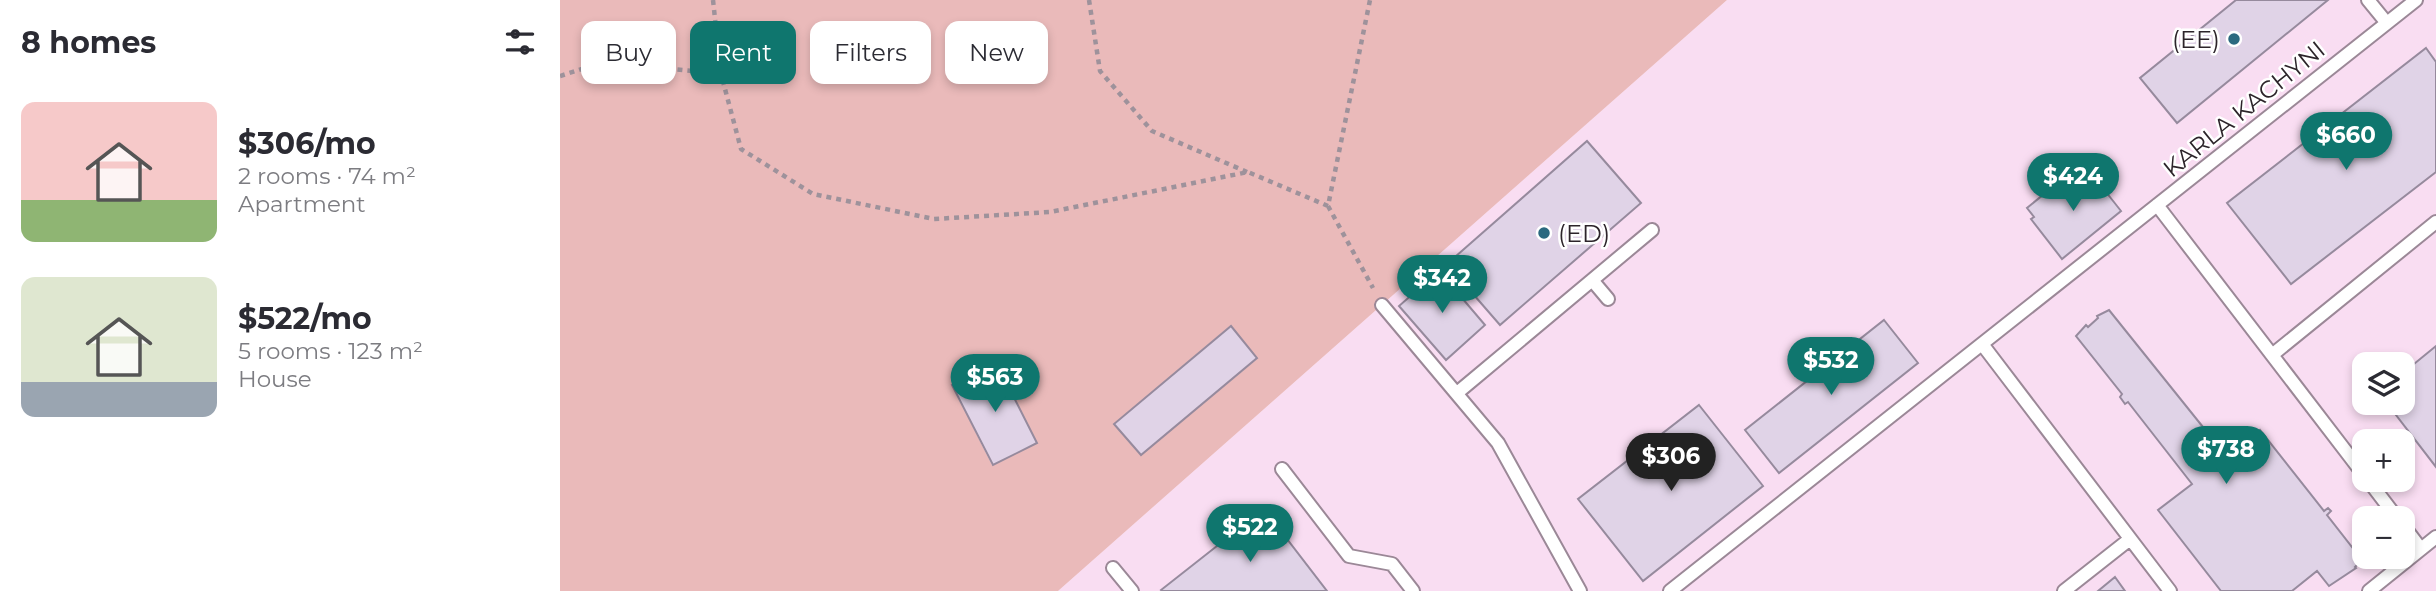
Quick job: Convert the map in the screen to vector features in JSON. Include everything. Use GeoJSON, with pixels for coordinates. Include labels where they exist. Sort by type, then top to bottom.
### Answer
{"type":"FeatureCollection","features":[{"type":"Feature","properties":{"kind":"lane"},"geometry":{"type":"LineString","coordinates":[[2368,0],[2386,22]]}},
{"type":"Feature","properties":{"kind":"lane","name":"KARLA KACHYNI"},"geometry":{"type":"LineString","coordinates":[[1670,591],[2408,3]]}},
{"type":"Feature","properties":{"kind":"lane"},"geometry":{"type":"LineString","coordinates":[[2157,205],[2352,459]]}},
{"type":"Feature","properties":{"kind":"lane"},"geometry":{"type":"LineString","coordinates":[[2272,355],[2436,222]]}},
{"type":"Feature","properties":{"kind":"lane"},"geometry":{"type":"LineString","coordinates":[[1457,393],[1652,230]]}},
{"type":"Feature","properties":{"kind":"lane"},"geometry":{"type":"LineString","coordinates":[[1592,279],[1608,299]]}},
{"type":"Feature","properties":{"kind":"lane"},"geometry":{"type":"LineString","coordinates":[[1382,304],[1457,393],[1503,439],[1580,591]]}},
{"type":"Feature","properties":{"kind":"lane"},"geometry":{"type":"LineString","coordinates":[[1982,344],[2170,591]]}},
{"type":"Feature","properties":{"kind":"lane"},"geometry":{"type":"LineString","coordinates":[[1282,469],[1349,556],[1392,564],[1413,591]]}},
{"type":"Feature","properties":{"kind":"lane"},"geometry":{"type":"LineString","coordinates":[[2377,492],[2388,506]]}},
{"type":"Feature","properties":{"kind":"lane"},"geometry":{"type":"LineString","coordinates":[[2369,591],[2436,537]]}},
{"type":"Feature","properties":{"kind":"lane"},"geometry":{"type":"LineString","coordinates":[[2064,591],[2130,539]]}},
{"type":"Feature","properties":{"kind":"lane"},"geometry":{"type":"LineString","coordinates":[[2415,541],[2421,549]]}},
{"type":"Feature","properties":{"kind":"lane"},"geometry":{"type":"LineString","coordinates":[[1114,568],[1132,591]]}},
{"type":"Feature","properties":{"kind":"path"},"geometry":{"type":"LineString","coordinates":[[713,0],[715,21]]}},
{"type":"Feature","properties":{"kind":"path"},"geometry":{"type":"LineString","coordinates":[[1089,0],[1100,71],[1152,131],[1328,206],[1382,304]]}},
{"type":"Feature","properties":{"kind":"path"},"geometry":{"type":"LineString","coordinates":[[1328,206],[1370,0]]}},
{"type":"Feature","properties":{"kind":"path"},"geometry":{"type":"LineString","coordinates":[[560,76],[604,62],[690,71]]}},
{"type":"Feature","properties":{"kind":"path"},"geometry":{"type":"LineString","coordinates":[[724,84],[741,149],[813,194],[934,219],[1050,212],[1248,172]]}},
{"type":"Feature","properties":{"kind":"shaded area"},"geometry":{"type":"Polygon","coordinates":[[[560,0],[1727,0],[1058,591],[560,591],[560,0]],[[1230,326],[1115,423],[1141,455],[1257,359],[1230,326]],[[952,385],[992,465],[1036,443],[952,385]]]}},
{"type":"Feature","properties":{"kind":"shaded area"},"geometry":{"type":"Polygon","coordinates":[[[1727,0],[2436,0],[2436,591],[1058,591],[1727,0]]]}},
{"type":"Feature","properties":{"kind":"building","name":"(EE)"},"geometry":{"type":"Polygon","coordinates":[[[2236,0],[2328,0],[2177,123],[2140,78],[2236,0]]]}},
{"type":"Feature","properties":{"kind":"building"},"geometry":{"type":"Polygon","coordinates":[[[2426,48],[2436,62],[2436,172],[2291,284],[2227,203],[2426,48]]]}},
{"type":"Feature","properties":{"kind":"building","name":"(ED)"},"geometry":{"type":"Polygon","coordinates":[[[1587,141],[1641,203],[1500,325],[1447,264],[1587,141]]]}},
{"type":"Feature","properties":{"kind":"building"},"geometry":{"type":"Polygon","coordinates":[[[2087,168],[2121,211],[2062,259],[2031,219],[2034,217],[2027,208],[2049,190],[2066,185],[2087,168]]]}},
{"type":"Feature","properties":{"kind":"building"},"geometry":{"type":"Polygon","coordinates":[[[1439,271],[1485,325],[1446,360],[1399,306],[1439,271]]]}},
{"type":"Feature","properties":{"kind":"building"},"geometry":{"type":"Polygon","coordinates":[[[2109,310],[2227,457],[2260,430],[2324,511],[2328,508],[2331,511],[2327,515],[2352,547],[2352,569],[2354,569],[2329,586],[2317,571],[2292,591],[2221,591],[2158,510],[2192,484],[2128,402],[2125,404],[2120,397],[2122,394],[2076,336],[2086,325],[2088,327],[2098,318],[2097,316],[2109,310]]]}},
{"type":"Feature","properties":{"kind":"building"},"geometry":{"type":"Polygon","coordinates":[[[1884,320],[1918,363],[1779,473],[1745,430],[1884,320]]]}},
{"type":"Feature","properties":{"kind":"building"},"geometry":{"type":"Polygon","coordinates":[[[1231,326],[1257,358],[1141,455],[1114,424],[1231,326]]]}},
{"type":"Feature","properties":{"kind":"building"},"geometry":{"type":"Polygon","coordinates":[[[2436,346],[2436,467],[2415,440],[2415,429],[2407,429],[2396,415],[2415,415],[2415,363],[2436,346]]]}},
{"type":"Feature","properties":{"kind":"building"},"geometry":{"type":"Polygon","coordinates":[[[996,362],[1037,443],[993,465],[952,385],[996,362]]]}},
{"type":"Feature","properties":{"kind":"building"},"geometry":{"type":"Polygon","coordinates":[[[1699,405],[1763,486],[1643,581],[1578,499],[1699,405]]]}},
{"type":"Feature","properties":{"kind":"building"},"geometry":{"type":"Polygon","coordinates":[[[1264,509],[1327,591],[1161,590],[1264,509]]]}},
{"type":"Feature","properties":{"kind":"building"},"geometry":{"type":"Polygon","coordinates":[[[2115,577],[2125,591],[2098,591],[2115,577]]]}},
{"type":"Feature","properties":{"kind":"place","name":"(EE)"},"geometry":{"type":"Point","coordinates":[2234,39]}},
{"type":"Feature","properties":{"kind":"place","name":"(ED)"},"geometry":{"type":"Point","coordinates":[1544,233]}}]}
